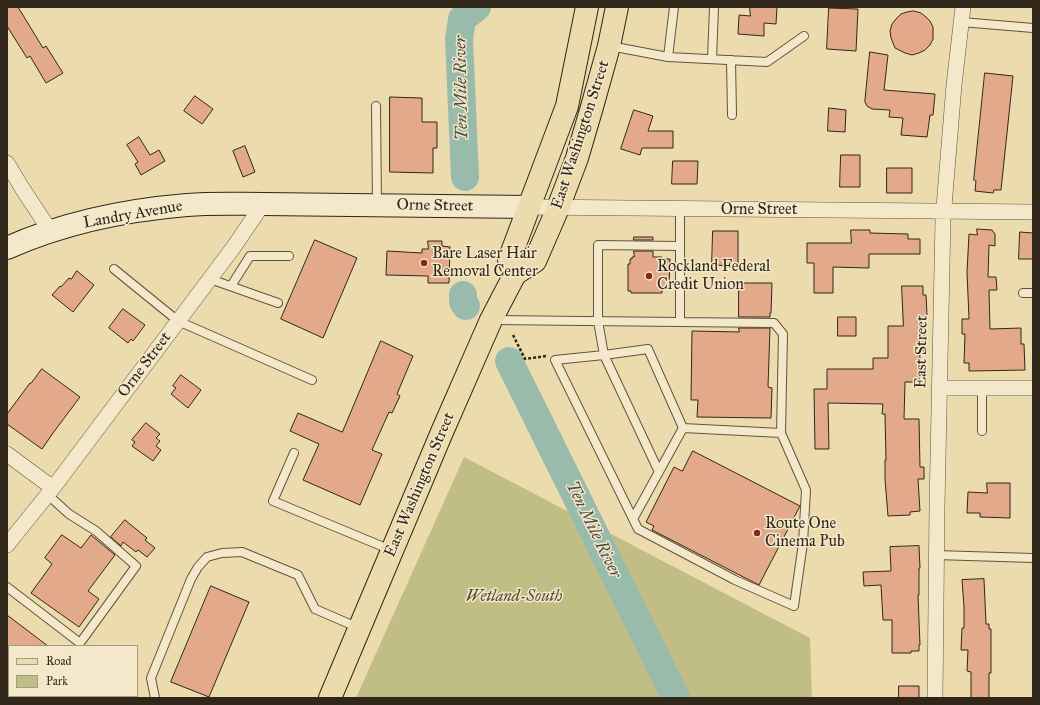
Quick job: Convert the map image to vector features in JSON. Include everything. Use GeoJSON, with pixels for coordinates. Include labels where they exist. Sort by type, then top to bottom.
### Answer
{"type":"FeatureCollection","features":[{"type":"Feature","properties":{"kind":"main road","name":"East Washington Street"},"geometry":{"type":"LineString","coordinates":[[515,274],[509,260],[567,106],[587,7]]}},
{"type":"Feature","properties":{"kind":"main road","name":"East Washington Street"},"geometry":{"type":"LineString","coordinates":[[330,698],[491,320],[515,274],[535,261],[558,208],[577,158],[610,46],[617,7]]}},
{"type":"Feature","properties":{"kind":"street","name":"East Street"},"geometry":{"type":"LineString","coordinates":[[935,698],[942,227],[954,85],[963,7]]}},
{"type":"Feature","properties":{"kind":"street"},"geometry":{"type":"LineString","coordinates":[[7,163],[50,232]]}},
{"type":"Feature","properties":{"kind":"street","name":"Orne Street"},"geometry":{"type":"LineString","coordinates":[[7,545],[50,491],[210,279],[263,204],[1033,212]]}},
{"type":"Feature","properties":{"kind":"street","name":"Landry Avenue"},"geometry":{"type":"LineString","coordinates":[[7,248],[50,232],[117,214],[187,205],[263,204]]}},
{"type":"Feature","properties":{"kind":"street"},"geometry":{"type":"LineString","coordinates":[[939,388],[1033,388]]}},
{"type":"Feature","properties":{"kind":"street"},"geometry":{"type":"LineString","coordinates":[[7,454],[50,491]]}},
{"type":"Feature","properties":{"kind":"lane"},"geometry":{"type":"LineString","coordinates":[[668,57],[674,7]]}},
{"type":"Feature","properties":{"kind":"lane"},"geometry":{"type":"LineString","coordinates":[[712,59],[714,7]]}},
{"type":"Feature","properties":{"kind":"lane"},"geometry":{"type":"LineString","coordinates":[[961,22],[1033,28]]}},
{"type":"Feature","properties":{"kind":"lane"},"geometry":{"type":"LineString","coordinates":[[610,46],[668,57],[767,62],[804,36]]}},
{"type":"Feature","properties":{"kind":"lane"},"geometry":{"type":"LineString","coordinates":[[730,60],[732,115]]}},
{"type":"Feature","properties":{"kind":"lane"},"geometry":{"type":"LineString","coordinates":[[376,106],[377,205]]}},
{"type":"Feature","properties":{"kind":"lane"},"geometry":{"type":"LineString","coordinates":[[680,209],[680,322]]}},
{"type":"Feature","properties":{"kind":"lane"},"geometry":{"type":"LineString","coordinates":[[659,472],[604,355],[598,321],[598,245],[680,246]]}},
{"type":"Feature","properties":{"kind":"lane"},"geometry":{"type":"LineString","coordinates":[[231,286],[250,256],[289,256]]}},
{"type":"Feature","properties":{"kind":"lane"},"geometry":{"type":"LineString","coordinates":[[114,269],[178,321],[312,380]]}},
{"type":"Feature","properties":{"kind":"lane"},"geometry":{"type":"LineString","coordinates":[[210,279],[278,303]]}},
{"type":"Feature","properties":{"kind":"lane"},"geometry":{"type":"LineString","coordinates":[[1023,292],[1033,293]]}},
{"type":"Feature","properties":{"kind":"lane"},"geometry":{"type":"LineString","coordinates":[[491,320],[774,323],[783,334],[781,433],[806,490],[803,543],[794,606],[735,580],[638,529],[556,360],[648,349],[683,428]]}},
{"type":"Feature","properties":{"kind":"lane"},"geometry":{"type":"LineString","coordinates":[[982,388],[982,431]]}},
{"type":"Feature","properties":{"kind":"lane"},"geometry":{"type":"LineString","coordinates":[[683,428],[781,433]]}},
{"type":"Feature","properties":{"kind":"lane"},"geometry":{"type":"LineString","coordinates":[[633,519],[683,428]]}},
{"type":"Feature","properties":{"kind":"lane"},"geometry":{"type":"LineString","coordinates":[[294,453],[273,501],[392,550]]}},
{"type":"Feature","properties":{"kind":"lane"},"geometry":{"type":"LineString","coordinates":[[7,587],[80,643],[136,566],[96,530],[69,514],[50,491]]}},
{"type":"Feature","properties":{"kind":"lane"},"geometry":{"type":"LineString","coordinates":[[155,698],[152,678],[191,580],[198,567],[208,558],[222,553],[242,552],[298,575],[315,609],[359,628]]}},
{"type":"Feature","properties":{"kind":"lane"},"geometry":{"type":"LineString","coordinates":[[936,555],[1033,558]]}},
{"type":"Feature","properties":{"kind":"path"},"geometry":{"type":"LineString","coordinates":[[513,335],[525,359],[555,355],[556,360]]}},
{"type":"Feature","properties":{"kind":"green space","name":"Wetland-South"},"geometry":{"type":"Polygon","coordinates":[[[464,457],[810,638],[812,698],[356,698],[464,457]]]}},
{"type":"Feature","properties":{"kind":"building"},"geometry":{"type":"Polygon","coordinates":[[[7,7],[18,7],[43,48],[46,46],[63,73],[46,83],[30,56],[27,58],[7,26],[7,7]]]}},
{"type":"Feature","properties":{"kind":"building"},"geometry":{"type":"Polygon","coordinates":[[[750,7],[777,7],[776,24],[764,23],[764,36],[738,34],[739,15],[750,16],[750,7]]]}},
{"type":"Feature","properties":{"kind":"building"},"geometry":{"type":"Polygon","coordinates":[[[829,8],[858,9],[856,51],[827,49],[829,8]]]}},
{"type":"Feature","properties":{"kind":"building"},"geometry":{"type":"Polygon","coordinates":[[[914,11],[921,13],[930,21],[933,27],[933,39],[925,50],[912,55],[895,48],[890,31],[892,24],[901,14],[914,11]]]}},
{"type":"Feature","properties":{"kind":"building"},"geometry":{"type":"Polygon","coordinates":[[[870,52],[888,55],[884,90],[935,94],[933,115],[930,115],[927,137],[901,135],[903,118],[889,117],[890,110],[872,109],[867,106],[865,102],[870,52]]]}},
{"type":"Feature","properties":{"kind":"building"},"geometry":{"type":"Polygon","coordinates":[[[985,73],[1013,76],[1001,190],[994,190],[993,193],[975,191],[976,181],[974,180],[985,73]]]}},
{"type":"Feature","properties":{"kind":"building"},"geometry":{"type":"Polygon","coordinates":[[[195,96],[213,109],[202,124],[184,111],[195,96]]]}},
{"type":"Feature","properties":{"kind":"building"},"geometry":{"type":"Polygon","coordinates":[[[390,97],[422,98],[422,122],[437,122],[437,148],[433,148],[433,173],[390,172],[390,97]]]}},
{"type":"Feature","properties":{"kind":"building"},"geometry":{"type":"Polygon","coordinates":[[[829,108],[846,110],[845,132],[828,131],[829,108]]]}},
{"type":"Feature","properties":{"kind":"building"},"geometry":{"type":"Polygon","coordinates":[[[634,110],[653,116],[648,131],[673,131],[673,148],[642,148],[640,155],[621,149],[634,110]]]}},
{"type":"Feature","properties":{"kind":"building"},"geometry":{"type":"Polygon","coordinates":[[[139,137],[150,155],[159,150],[165,161],[141,175],[135,164],[138,162],[127,145],[139,137]]]}},
{"type":"Feature","properties":{"kind":"building"},"geometry":{"type":"Polygon","coordinates":[[[245,146],[255,172],[243,177],[233,151],[245,146]]]}},
{"type":"Feature","properties":{"kind":"building"},"geometry":{"type":"Polygon","coordinates":[[[841,155],[860,155],[860,187],[840,187],[841,155]]]}},
{"type":"Feature","properties":{"kind":"building"},"geometry":{"type":"Polygon","coordinates":[[[673,161],[698,161],[697,184],[672,184],[673,161]]]}},
{"type":"Feature","properties":{"kind":"building"},"geometry":{"type":"Polygon","coordinates":[[[887,168],[912,168],[912,193],[887,193],[887,168]]]}},
{"type":"Feature","properties":{"kind":"building"},"geometry":{"type":"Polygon","coordinates":[[[977,229],[992,230],[995,234],[995,246],[989,245],[988,277],[996,277],[997,290],[989,290],[990,329],[1021,328],[1021,344],[1024,344],[1025,370],[969,371],[969,363],[964,363],[965,334],[962,334],[962,319],[969,319],[967,272],[969,234],[977,235],[977,229]]]}},
{"type":"Feature","properties":{"kind":"building"},"geometry":{"type":"Polygon","coordinates":[[[851,230],[870,230],[870,233],[908,234],[908,239],[920,239],[920,254],[869,254],[869,268],[833,267],[833,293],[814,293],[814,263],[807,263],[807,243],[851,243],[851,230]]]}},
{"type":"Feature","properties":{"kind":"building"},"geometry":{"type":"Polygon","coordinates":[[[713,231],[738,231],[738,266],[712,265],[713,231]]]}},
{"type":"Feature","properties":{"kind":"building"},"geometry":{"type":"Polygon","coordinates":[[[1020,232],[1033,233],[1033,259],[1019,259],[1020,232]]]}},
{"type":"Feature","properties":{"kind":"building"},"geometry":{"type":"Polygon","coordinates":[[[634,237],[653,237],[653,240],[634,240],[634,237]]]}},
{"type":"Feature","properties":{"kind":"building"},"geometry":{"type":"Polygon","coordinates":[[[315,240],[357,258],[323,338],[281,319],[315,240]]]}},
{"type":"Feature","properties":{"kind":"building"},"geometry":{"type":"Polygon","coordinates":[[[428,241],[442,241],[442,246],[450,247],[449,283],[428,283],[428,276],[386,275],[387,251],[422,253],[422,249],[428,249],[428,241]]]}},
{"type":"Feature","properties":{"kind":"building","name":"Rockland Federal Credit Union"},"geometry":{"type":"Polygon","coordinates":[[[634,251],[653,251],[653,257],[670,259],[669,288],[662,288],[662,293],[631,293],[631,291],[628,291],[628,264],[630,264],[630,259],[634,257],[634,251]]]}},
{"type":"Feature","properties":{"kind":"building"},"geometry":{"type":"Polygon","coordinates":[[[77,271],[94,285],[73,312],[52,295],[69,278],[71,279],[77,271]]]}},
{"type":"Feature","properties":{"kind":"building"},"geometry":{"type":"Polygon","coordinates":[[[739,283],[772,283],[770,317],[739,317],[739,283]]]}},
{"type":"Feature","properties":{"kind":"building"},"geometry":{"type":"Polygon","coordinates":[[[902,286],[923,286],[923,295],[926,295],[927,315],[925,315],[925,351],[920,351],[919,382],[905,382],[904,419],[919,419],[920,467],[924,467],[924,479],[918,479],[920,511],[910,512],[910,515],[888,516],[885,479],[885,414],[882,414],[883,404],[828,403],[829,449],[815,449],[814,389],[827,389],[827,369],[873,369],[873,358],[888,358],[888,326],[903,326],[902,286]]]}},
{"type":"Feature","properties":{"kind":"building"},"geometry":{"type":"Polygon","coordinates":[[[123,309],[145,325],[133,341],[131,339],[128,343],[109,328],[123,309]]]}},
{"type":"Feature","properties":{"kind":"building"},"geometry":{"type":"Polygon","coordinates":[[[838,317],[856,317],[856,336],[838,336],[838,317]]]}},
{"type":"Feature","properties":{"kind":"building"},"geometry":{"type":"Polygon","coordinates":[[[739,328],[770,328],[768,387],[772,388],[771,418],[697,417],[698,400],[691,400],[692,331],[739,332],[739,328]]]}},
{"type":"Feature","properties":{"kind":"building"},"geometry":{"type":"Polygon","coordinates":[[[381,341],[413,356],[397,394],[400,396],[392,413],[389,412],[372,450],[382,454],[360,505],[303,480],[319,444],[290,431],[298,413],[342,432],[381,341]]]}},
{"type":"Feature","properties":{"kind":"building"},"geometry":{"type":"Polygon","coordinates":[[[42,369],[80,397],[42,449],[7,424],[7,414],[42,369]]]}},
{"type":"Feature","properties":{"kind":"building"},"geometry":{"type":"Polygon","coordinates":[[[181,375],[201,390],[188,408],[171,394],[176,388],[173,386],[181,375]]]}},
{"type":"Feature","properties":{"kind":"building"},"geometry":{"type":"Polygon","coordinates":[[[146,423],[160,434],[156,438],[160,441],[156,446],[161,450],[153,461],[132,446],[135,442],[132,440],[146,423]]]}},
{"type":"Feature","properties":{"kind":"building"},"geometry":{"type":"Polygon","coordinates":[[[693,451],[800,506],[759,585],[652,530],[654,526],[646,522],[674,467],[682,471],[693,451]]]}},
{"type":"Feature","properties":{"kind":"building"},"geometry":{"type":"Polygon","coordinates":[[[987,483],[1010,483],[1010,518],[980,517],[980,513],[967,513],[968,492],[987,493],[987,483]]]}},
{"type":"Feature","properties":{"kind":"building"},"geometry":{"type":"Polygon","coordinates":[[[125,520],[147,538],[145,540],[155,548],[147,557],[138,550],[136,552],[123,542],[121,546],[111,537],[125,520]]]}},
{"type":"Feature","properties":{"kind":"building"},"geometry":{"type":"Polygon","coordinates":[[[62,535],[81,548],[91,535],[115,555],[88,591],[99,599],[79,627],[31,593],[52,564],[45,558],[62,535]]]}},
{"type":"Feature","properties":{"kind":"building"},"geometry":{"type":"Polygon","coordinates":[[[919,546],[919,651],[911,651],[911,653],[892,653],[892,620],[883,620],[881,585],[864,586],[863,572],[891,571],[890,547],[919,546]]]}},
{"type":"Feature","properties":{"kind":"building"},"geometry":{"type":"Polygon","coordinates":[[[984,579],[986,624],[989,624],[989,629],[991,629],[991,673],[989,673],[989,698],[971,698],[971,672],[967,671],[968,650],[961,650],[962,628],[964,628],[962,580],[984,579]]]}},
{"type":"Feature","properties":{"kind":"building"},"geometry":{"type":"Polygon","coordinates":[[[211,586],[249,602],[209,697],[171,682],[211,586]]]}},
{"type":"Feature","properties":{"kind":"building"},"geometry":{"type":"Polygon","coordinates":[[[7,615],[47,645],[8,645],[7,646],[7,615]]]}},
{"type":"Feature","properties":{"kind":"building"},"geometry":{"type":"Polygon","coordinates":[[[899,686],[919,686],[919,698],[899,698],[899,686]]]}},
{"type":"Feature","properties":{"kind":"waterway","name":"Ten Mile River"},"geometry":{"type":"LineString","coordinates":[[465,177],[459,39],[462,19],[477,7]]}},
{"type":"Feature","properties":{"kind":"waterway","name":"Ten Mile River"},"geometry":{"type":"LineString","coordinates":[[463,295],[463,302],[466,306]]}},
{"type":"Feature","properties":{"kind":"waterway","name":"Ten Mile River"},"geometry":{"type":"LineString","coordinates":[[509,361],[676,698]]}},
{"type":"Feature","properties":{"kind":"place","name":"Bare Laser Hair Removal Center"},"geometry":{"type":"Point","coordinates":[424,263]}},
{"type":"Feature","properties":{"kind":"place","name":"Rockland Federal Credit Union"},"geometry":{"type":"Point","coordinates":[649,276]}},
{"type":"Feature","properties":{"kind":"place","name":"Route One Cinema Pub"},"geometry":{"type":"Point","coordinates":[757,533]}}]}
